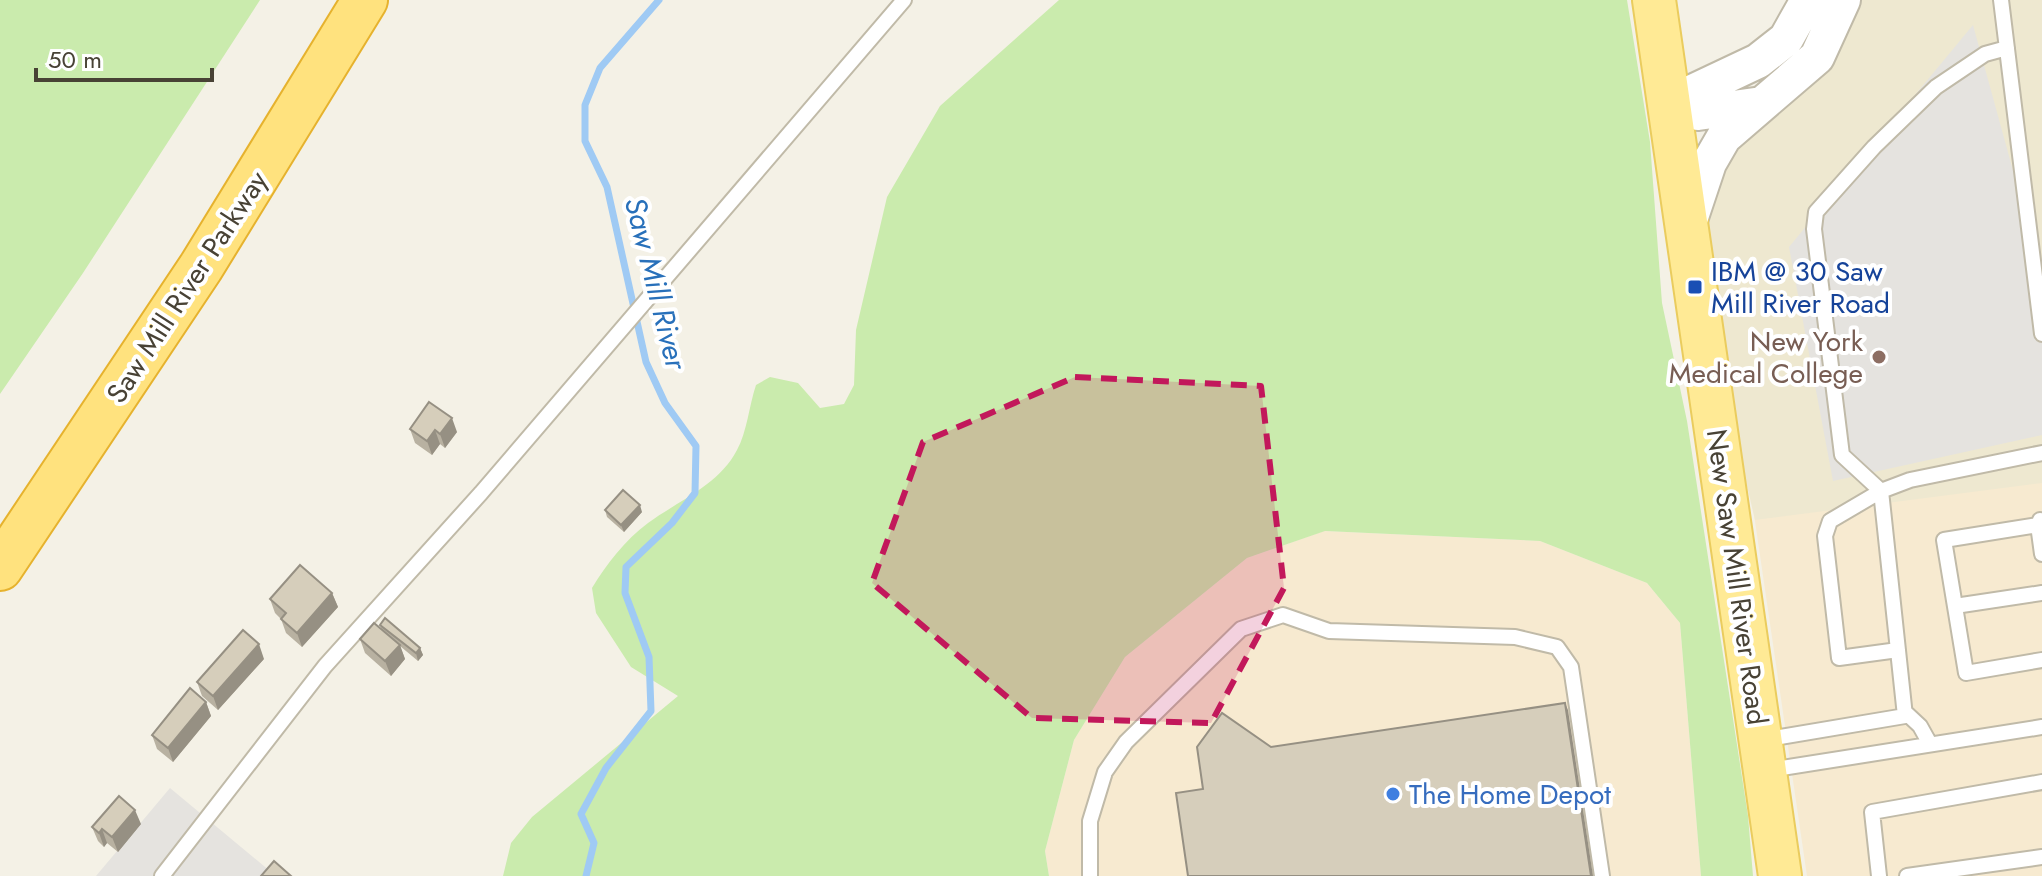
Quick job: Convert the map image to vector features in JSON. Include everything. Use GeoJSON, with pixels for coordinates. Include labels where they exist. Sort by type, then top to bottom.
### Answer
{"type":"FeatureCollection","features":[{"type":"Feature","properties":{"kind":"highway","name":"Saw Mill River Parkway"},"geometry":{"type":"LineString","coordinates":[[0,515],[174,254],[330,0]]}},
{"type":"Feature","properties":{"kind":"highway","name":"Saw Mill River Parkway"},"geometry":{"type":"LineString","coordinates":[[0,568],[201,267],[365,0]]}},
{"type":"Feature","properties":{"kind":"main road","name":"New Saw Mill River Road"},"geometry":{"type":"LineString","coordinates":[[1654,0],[1780,876]]}},
{"type":"Feature","properties":{"kind":"street"},"geometry":{"type":"LineString","coordinates":[[1669,103],[1758,61],[1786,39],[1808,0]]}},
{"type":"Feature","properties":{"kind":"street"},"geometry":{"type":"LineString","coordinates":[[1687,230],[1709,163],[1724,137],[1817,57],[1843,0]]}},
{"type":"Feature","properties":{"kind":"street"},"geometry":{"type":"LineString","coordinates":[[1669,103],[1698,113],[1764,103]]}},
{"type":"Feature","properties":{"kind":"lane"},"geometry":{"type":"LineString","coordinates":[[162,876],[325,666],[481,493],[904,0]]}},
{"type":"Feature","properties":{"kind":"lane"},"geometry":{"type":"LineString","coordinates":[[2001,0],[2042,334]]}},
{"type":"Feature","properties":{"kind":"lane"},"geometry":{"type":"LineString","coordinates":[[1762,755],[1905,716],[1881,491],[1842,455],[1814,229],[1816,212],[1874,147],[1936,87],[1985,54],[2007,48]]}},
{"type":"Feature","properties":{"kind":"lane"},"geometry":{"type":"LineString","coordinates":[[1898,650],[1839,658],[1825,536],[1830,521],[1881,491],[1910,480],[2042,453]]}},
{"type":"Feature","properties":{"kind":"lane"},"geometry":{"type":"LineString","coordinates":[[2042,554],[2040,521],[1944,540],[1966,673],[2042,660]]}},
{"type":"Feature","properties":{"kind":"lane"},"geometry":{"type":"LineString","coordinates":[[1955,606],[2042,593]]}},
{"type":"Feature","properties":{"kind":"lane"},"geometry":{"type":"LineString","coordinates":[[1090,876],[1088,839],[1093,804],[1115,757],[1241,629],[1283,615],[1329,631],[1515,637],[1557,647],[1571,667],[1602,876]]}},
{"type":"Feature","properties":{"kind":"lane"},"geometry":{"type":"LineString","coordinates":[[1905,712],[1920,726],[1930,744]]}},
{"type":"Feature","properties":{"kind":"lane"},"geometry":{"type":"LineString","coordinates":[[1762,755],[1930,744],[2042,727]]}},
{"type":"Feature","properties":{"kind":"lane"},"geometry":{"type":"LineString","coordinates":[[1879,876],[1872,812],[2042,782]]}},
{"type":"Feature","properties":{"kind":"lane"},"geometry":{"type":"LineString","coordinates":[[1907,876],[2042,857]]}},
{"type":"Feature","properties":{"kind":"highlighted area"},"geometry":{"type":"Polygon","coordinates":[[[1075,377],[1261,386],[1284,588],[1211,723],[1032,718],[872,583],[923,442],[1075,377]]]}},
{"type":"Feature","properties":{"kind":"shaded area","name":"New York Medical College"},"geometry":{"type":"Polygon","coordinates":[[[1819,0],[2042,0],[2042,483],[1755,520],[1687,230],[1819,0]]]}},
{"type":"Feature","properties":{"kind":"shaded area"},"geometry":{"type":"Polygon","coordinates":[[[2042,0],[2042,876],[1807,876],[1711,221],[2042,0]]]}},
{"type":"Feature","properties":{"kind":"shaded area"},"geometry":{"type":"Polygon","coordinates":[[[1973,25],[2042,276],[2042,435],[1833,481],[1789,247],[1973,25]]]}},
{"type":"Feature","properties":{"kind":"shaded area"},"geometry":{"type":"Polygon","coordinates":[[[1324,531],[1540,541],[1647,583],[1680,623],[1701,876],[1049,876],[1045,851],[1074,740],[1125,657],[1247,558],[1324,531]]]}},
{"type":"Feature","properties":{"kind":"shaded area"},"geometry":{"type":"Polygon","coordinates":[[[170,788],[276,876],[96,876],[170,788]]]}},
{"type":"Feature","properties":{"kind":"green space"},"geometry":{"type":"Polygon","coordinates":[[[0,0],[260,0],[83,273],[0,394],[0,0]]]}},
{"type":"Feature","properties":{"kind":"green space"},"geometry":{"type":"Polygon","coordinates":[[[1059,0],[1627,0],[1650,142],[1662,303],[1687,421],[1748,816],[1753,876],[1701,876],[1680,623],[1647,583],[1540,541],[1325,531],[1247,558],[1125,657],[1074,740],[1045,851],[1049,876],[503,876],[511,843],[532,817],[678,696],[631,667],[596,613],[592,588],[597,579],[640,530],[720,473],[737,450],[756,385],[770,377],[798,383],[820,408],[844,404],[854,385],[856,330],[887,197],[940,106],[1059,0]]]}},
{"type":"Feature","properties":{"kind":"building"},"geometry":{"type":"Polygon","coordinates":[[[429,402],[452,418],[440,434],[435,430],[427,441],[410,429],[429,402]]]}},
{"type":"Feature","properties":{"kind":"building"},"geometry":{"type":"Polygon","coordinates":[[[623,490],[640,505],[621,525],[605,510],[623,490]]]}},
{"type":"Feature","properties":{"kind":"building"},"geometry":{"type":"Polygon","coordinates":[[[300,565],[332,593],[297,633],[281,619],[286,613],[270,599],[300,565]]]}},
{"type":"Feature","properties":{"kind":"building"},"geometry":{"type":"Polygon","coordinates":[[[385,618],[420,648],[416,653],[380,625],[385,618]]]}},
{"type":"Feature","properties":{"kind":"building"},"geometry":{"type":"Polygon","coordinates":[[[374,623],[400,645],[385,661],[360,639],[374,623]]]}},
{"type":"Feature","properties":{"kind":"building"},"geometry":{"type":"Polygon","coordinates":[[[243,630],[259,644],[213,696],[197,682],[243,630]]]}},
{"type":"Feature","properties":{"kind":"building"},"geometry":{"type":"Polygon","coordinates":[[[190,688],[206,702],[168,748],[152,735],[190,688]]]}},
{"type":"Feature","properties":{"kind":"building","name":"The Home Depot"},"geometry":{"type":"Polygon","coordinates":[[[1565,703],[1591,876],[1188,876],[1176,793],[1203,789],[1197,747],[1222,713],[1271,747],[1565,703]]]}},
{"type":"Feature","properties":{"kind":"building"},"geometry":{"type":"Polygon","coordinates":[[[119,796],[135,810],[112,837],[102,829],[99,833],[92,827],[119,796]]]}},
{"type":"Feature","properties":{"kind":"building"},"geometry":{"type":"Polygon","coordinates":[[[274,861],[291,876],[261,876],[274,861]]]}},
{"type":"Feature","properties":{"kind":"waterway","name":"Saw Mill River"},"geometry":{"type":"LineString","coordinates":[[586,876],[594,843],[581,814],[606,768],[651,711],[649,657],[625,593],[626,567],[672,523],[695,493],[696,446],[665,403],[646,362],[607,187],[585,141],[585,105],[600,68],[659,0]]}},
{"type":"Feature","properties":{"kind":"place","name":"IBM @ 30 Saw Mill River Road"},"geometry":{"type":"Point","coordinates":[1695,287]}},
{"type":"Feature","properties":{"kind":"place","name":"New York Medical College"},"geometry":{"type":"Point","coordinates":[1879,357]}},
{"type":"Feature","properties":{"kind":"place","name":"The Home Depot"},"geometry":{"type":"Point","coordinates":[1393,794]}}]}
